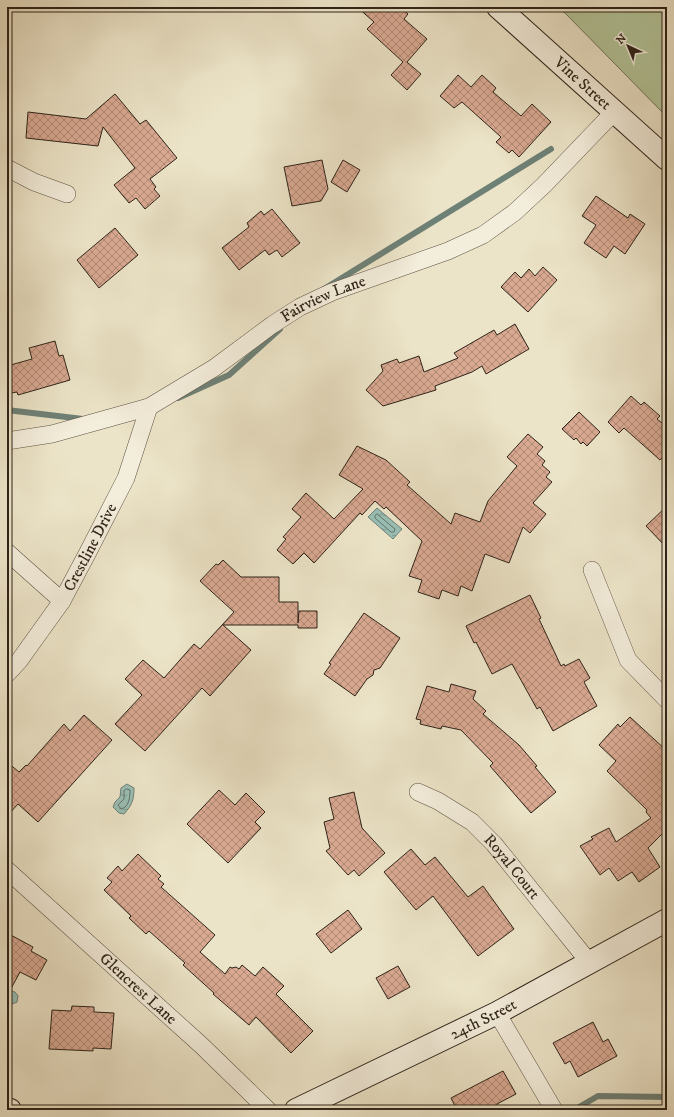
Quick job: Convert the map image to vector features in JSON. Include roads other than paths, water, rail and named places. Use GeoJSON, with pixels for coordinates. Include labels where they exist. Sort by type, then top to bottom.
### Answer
{"type":"FeatureCollection","features":[{"type":"Feature","properties":{"kind":"main road","name":"Vine Street"},"geometry":{"type":"LineString","coordinates":[[498,7],[667,159]]}},
{"type":"Feature","properties":{"kind":"main road","name":"24th Street"},"geometry":{"type":"LineString","coordinates":[[296,1110],[497,1013],[667,920]]}},
{"type":"Feature","properties":{"kind":"street","name":"Fairview Lane"},"geometry":{"type":"LineString","coordinates":[[7,441],[52,434],[149,407],[214,368],[272,324],[300,307],[332,292],[448,251],[483,235],[515,212],[544,185],[614,112]]}},
{"type":"Feature","properties":{"kind":"street"},"geometry":{"type":"LineString","coordinates":[[7,168],[34,182],[67,194]]}},
{"type":"Feature","properties":{"kind":"street","name":"Crestline Drive"},"geometry":{"type":"LineString","coordinates":[[7,674],[19,661],[62,601],[126,478],[149,407]]}},
{"type":"Feature","properties":{"kind":"street"},"geometry":{"type":"LineString","coordinates":[[7,552],[62,601]]}},
{"type":"Feature","properties":{"kind":"street"},"geometry":{"type":"LineString","coordinates":[[592,570],[628,660],[667,700]]}},
{"type":"Feature","properties":{"kind":"street","name":"Royal Court"},"geometry":{"type":"LineString","coordinates":[[418,792],[438,801],[472,822],[494,844],[589,962]]}},
{"type":"Feature","properties":{"kind":"street","name":"Glencrest Lane"},"geometry":{"type":"LineString","coordinates":[[7,870],[201,1045],[268,1110]]}},
{"type":"Feature","properties":{"kind":"street"},"geometry":{"type":"LineString","coordinates":[[497,1013],[554,1110]]}},
{"type":"Feature","properties":{"kind":"water"},"geometry":{"type":"Polygon","coordinates":[[[377,508],[402,529],[393,539],[368,517],[377,508]]]}},
{"type":"Feature","properties":{"kind":"water"},"geometry":{"type":"Polygon","coordinates":[[[127,784],[134,788],[134,796],[131,805],[124,814],[119,813],[113,807],[115,802],[120,797],[121,788],[127,784]]]}},
{"type":"Feature","properties":{"kind":"water"},"geometry":{"type":"Polygon","coordinates":[[[7,990],[15,992],[18,996],[17,1002],[7,1005],[7,990]]]}},
{"type":"Feature","properties":{"kind":"waterway"},"geometry":{"type":"LineString","coordinates":[[324,289],[551,149]]}},
{"type":"Feature","properties":{"kind":"waterway"},"geometry":{"type":"LineString","coordinates":[[178,398],[229,375],[280,329]]}},
{"type":"Feature","properties":{"kind":"waterway"},"geometry":{"type":"LineString","coordinates":[[7,410],[83,419]]}},
{"type":"Feature","properties":{"kind":"waterway"},"geometry":{"type":"LineString","coordinates":[[574,1110],[598,1096],[667,1097]]}}]}
